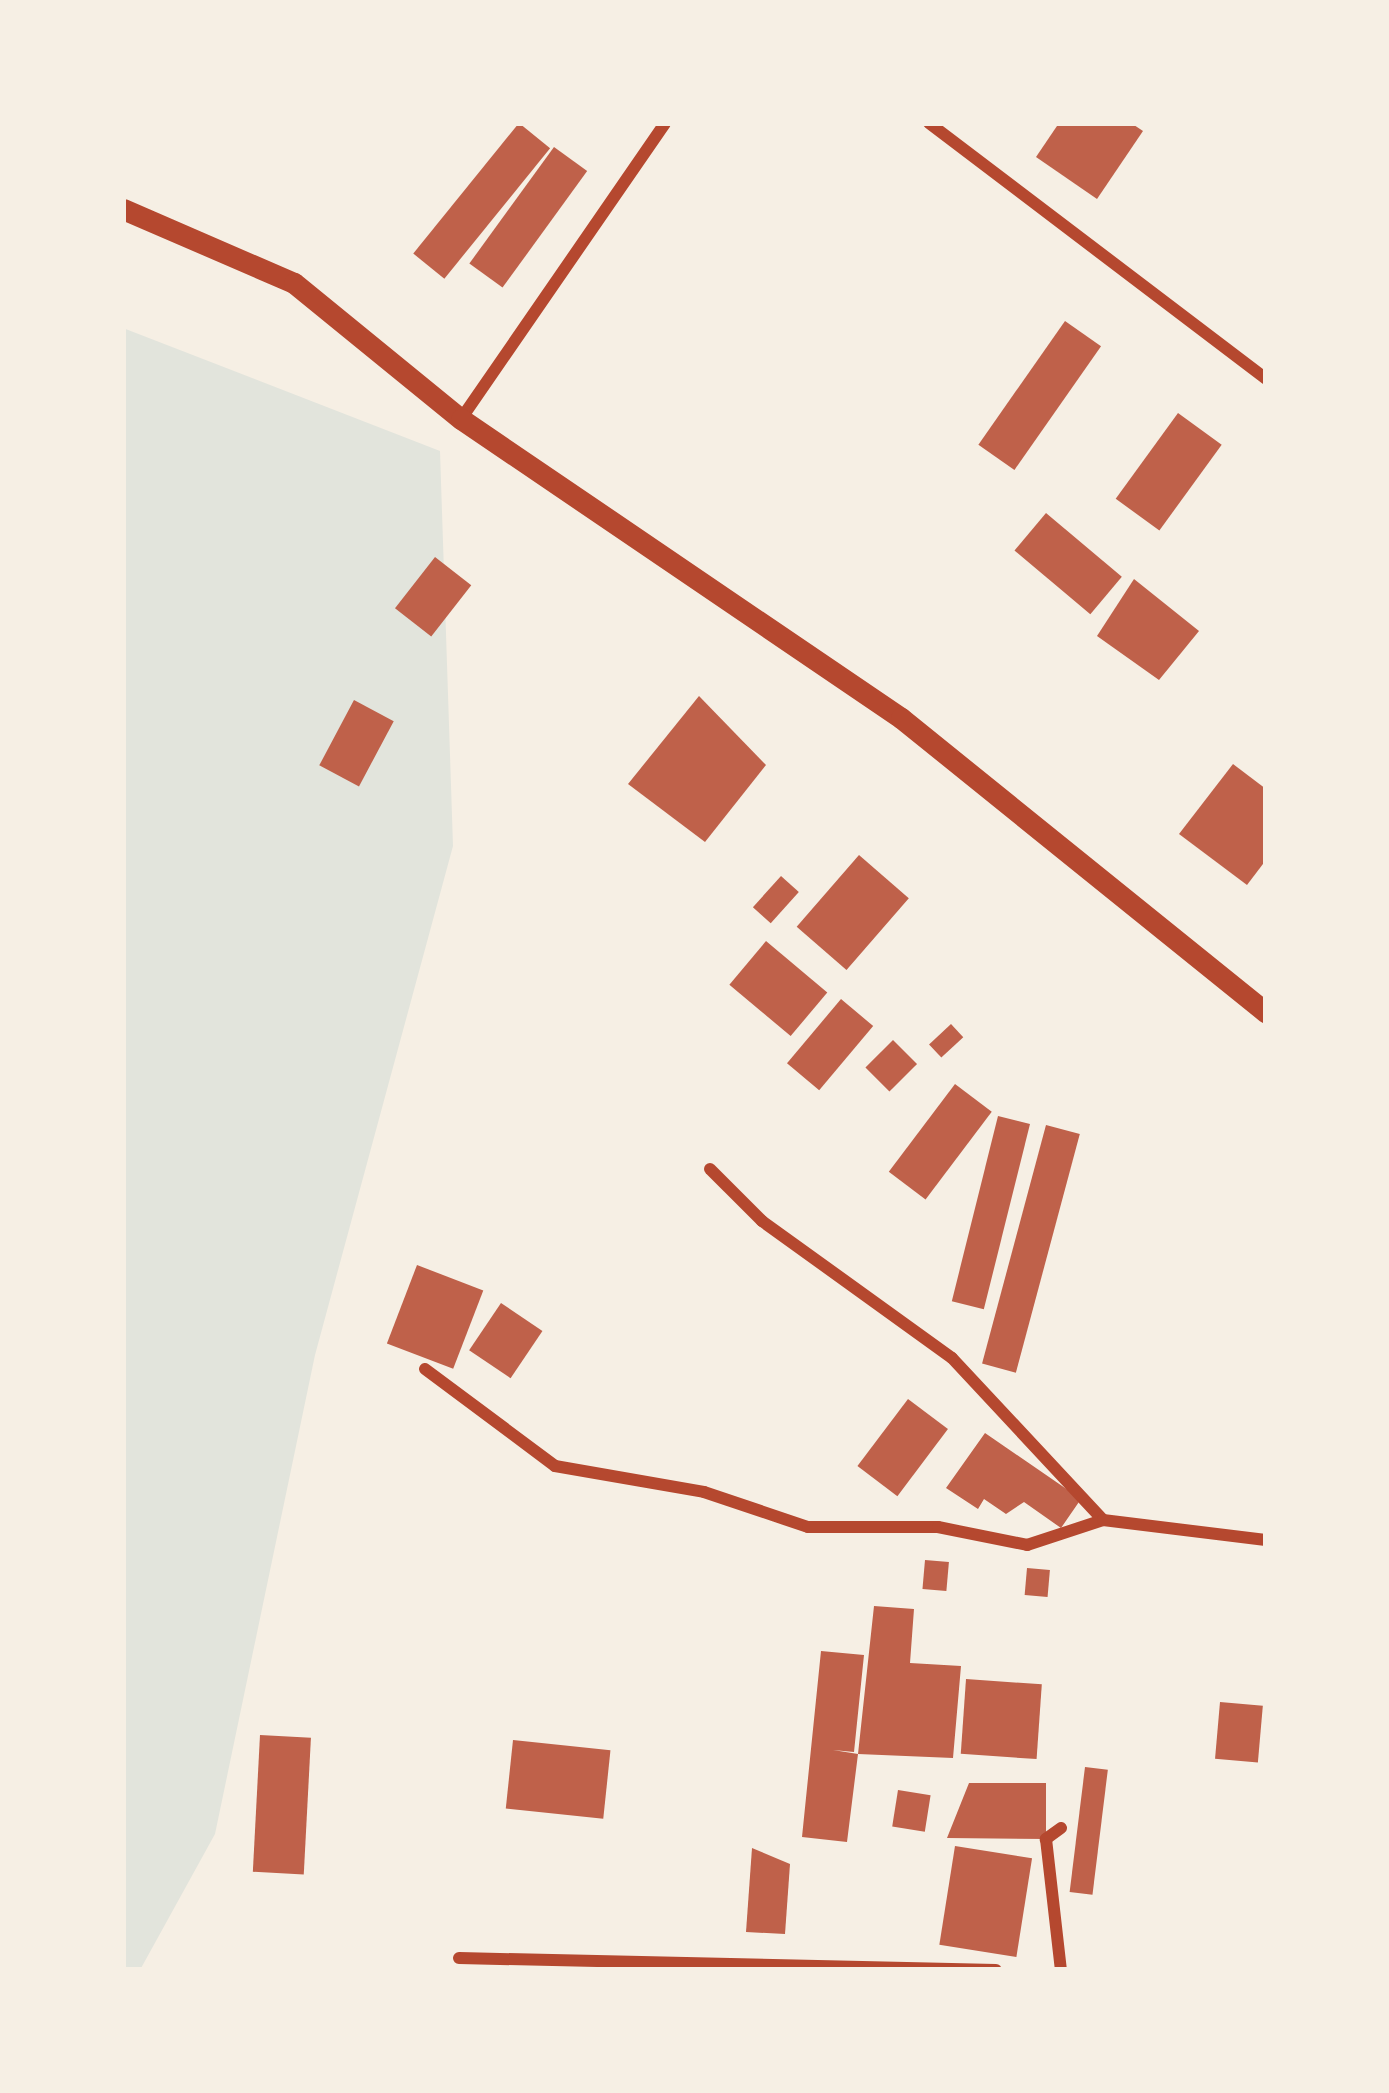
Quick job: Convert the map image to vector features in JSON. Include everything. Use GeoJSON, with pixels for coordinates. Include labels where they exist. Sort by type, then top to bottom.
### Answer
{"type":"FeatureCollection","features":[{"type":"Feature","properties":{"kind":"street"},"geometry":{"type":"LineString","coordinates":[[460,419],[665,123]]}},
{"type":"Feature","properties":{"kind":"street"},"geometry":{"type":"LineString","coordinates":[[929,123],[1266,379]]}},
{"type":"Feature","properties":{"kind":"street"},"geometry":{"type":"LineString","coordinates":[[123,209],[294,283],[460,419],[902,718],[1266,1012]]}},
{"type":"Feature","properties":{"kind":"street"},"geometry":{"type":"LineString","coordinates":[[710,1168],[762,1222],[952,1358],[1103,1520]]}},
{"type":"Feature","properties":{"kind":"street"},"geometry":{"type":"LineString","coordinates":[[424,1369],[555,1466],[704,1492],[808,1527],[938,1526],[1027,1545],[1103,1520],[1266,1540]]}},
{"type":"Feature","properties":{"kind":"street"},"geometry":{"type":"LineString","coordinates":[[1061,1828],[1046,1839],[1061,1970]]}},
{"type":"Feature","properties":{"kind":"street"},"geometry":{"type":"LineString","coordinates":[[460,1958],[996,1970]]}},
{"type":"Feature","properties":{"kind":"shaded area"},"geometry":{"type":"Polygon","coordinates":[[[123,328],[440,451],[453,846],[315,1355],[215,1834],[140,1970],[123,1970],[123,328]]]}},
{"type":"Feature","properties":{"kind":"building"},"geometry":{"type":"Polygon","coordinates":[[[519,123],[550,148],[444,279],[413,254],[519,123]]]}},
{"type":"Feature","properties":{"kind":"building"},"geometry":{"type":"Polygon","coordinates":[[[1059,123],[1131,123],[1143,131],[1097,199],[1036,157],[1059,123]]]}},
{"type":"Feature","properties":{"kind":"building"},"geometry":{"type":"Polygon","coordinates":[[[554,147],[587,171],[503,288],[469,263],[554,147]]]}},
{"type":"Feature","properties":{"kind":"building"},"geometry":{"type":"Polygon","coordinates":[[[1065,321],[1101,346],[1014,470],[978,445],[1065,321]]]}},
{"type":"Feature","properties":{"kind":"building"},"geometry":{"type":"Polygon","coordinates":[[[1178,413],[1222,445],[1159,530],[1116,499],[1178,413]]]}},
{"type":"Feature","properties":{"kind":"building"},"geometry":{"type":"Polygon","coordinates":[[[1046,513],[1122,577],[1090,614],[1015,551],[1046,513]]]}},
{"type":"Feature","properties":{"kind":"building"},"geometry":{"type":"Polygon","coordinates":[[[435,557],[471,585],[431,637],[395,608],[435,557]]]}},
{"type":"Feature","properties":{"kind":"building"},"geometry":{"type":"Polygon","coordinates":[[[1134,579],[1199,631],[1159,680],[1097,636],[1134,579]]]}},
{"type":"Feature","properties":{"kind":"building"},"geometry":{"type":"Polygon","coordinates":[[[699,696],[766,765],[705,842],[628,784],[699,696]]]}},
{"type":"Feature","properties":{"kind":"building"},"geometry":{"type":"Polygon","coordinates":[[[354,700],[394,721],[359,786],[319,765],[354,700]]]}},
{"type":"Feature","properties":{"kind":"building"},"geometry":{"type":"Polygon","coordinates":[[[1233,764],[1266,789],[1266,860],[1247,885],[1179,834],[1233,764]]]}},
{"type":"Feature","properties":{"kind":"building"},"geometry":{"type":"Polygon","coordinates":[[[859,855],[909,898],[846,970],[797,927],[859,855]]]}},
{"type":"Feature","properties":{"kind":"building"},"geometry":{"type":"Polygon","coordinates":[[[781,876],[799,892],[771,923],[753,907],[781,876]]]}},
{"type":"Feature","properties":{"kind":"building"},"geometry":{"type":"Polygon","coordinates":[[[766,941],[827,992],[791,1036],[729,985],[766,941]]]}},
{"type":"Feature","properties":{"kind":"building"},"geometry":{"type":"Polygon","coordinates":[[[841,999],[873,1026],[819,1090],[787,1063],[841,999]]]}},
{"type":"Feature","properties":{"kind":"building"},"geometry":{"type":"Polygon","coordinates":[[[951,1024],[963,1037],[941,1058],[929,1044],[951,1024]]]}},
{"type":"Feature","properties":{"kind":"building"},"geometry":{"type":"Polygon","coordinates":[[[893,1040],[917,1064],[889,1092],[865,1068],[893,1040]]]}},
{"type":"Feature","properties":{"kind":"building"},"geometry":{"type":"Polygon","coordinates":[[[955,1084],[992,1112],[926,1200],[889,1172],[955,1084]]]}},
{"type":"Feature","properties":{"kind":"building"},"geometry":{"type":"Polygon","coordinates":[[[998,1116],[1030,1124],[984,1309],[952,1301],[998,1116]]]}},
{"type":"Feature","properties":{"kind":"building"},"geometry":{"type":"Polygon","coordinates":[[[1046,1125],[1080,1134],[1016,1373],[982,1364],[1046,1125]]]}},
{"type":"Feature","properties":{"kind":"building"},"geometry":{"type":"Polygon","coordinates":[[[417,1265],[483,1290],[453,1369],[387,1343],[417,1265]]]}},
{"type":"Feature","properties":{"kind":"building"},"geometry":{"type":"Polygon","coordinates":[[[501,1303],[542,1331],[511,1378],[469,1350],[501,1303]]]}},
{"type":"Feature","properties":{"kind":"building"},"geometry":{"type":"Polygon","coordinates":[[[908,1399],[948,1429],[897,1496],[857,1466],[908,1399]]]}},
{"type":"Feature","properties":{"kind":"building"},"geometry":{"type":"Polygon","coordinates":[[[985,1433],[1081,1499],[1061,1528],[1024,1502],[1006,1514],[984,1499],[978,1509],[946,1488],[985,1433]]]}},
{"type":"Feature","properties":{"kind":"building"},"geometry":{"type":"Polygon","coordinates":[[[925,1560],[949,1562],[946,1591],[922,1589],[925,1560]]]}},
{"type":"Feature","properties":{"kind":"building"},"geometry":{"type":"Polygon","coordinates":[[[1027,1568],[1050,1570],[1048,1597],[1025,1595],[1027,1568]]]}},
{"type":"Feature","properties":{"kind":"building"},"geometry":{"type":"Polygon","coordinates":[[[874,1606],[914,1609],[910,1663],[961,1666],[953,1758],[858,1754],[874,1606]]]}},
{"type":"Feature","properties":{"kind":"building"},"geometry":{"type":"Polygon","coordinates":[[[821,1651],[864,1655],[854,1752],[833,1750],[858,1754],[847,1842],[802,1837],[821,1651]]]}},
{"type":"Feature","properties":{"kind":"building"},"geometry":{"type":"Polygon","coordinates":[[[966,1679],[1042,1684],[1037,1759],[961,1754],[966,1679]]]}},
{"type":"Feature","properties":{"kind":"building"},"geometry":{"type":"Polygon","coordinates":[[[1220,1702],[1263,1706],[1258,1763],[1215,1759],[1220,1702]]]}},
{"type":"Feature","properties":{"kind":"building"},"geometry":{"type":"Polygon","coordinates":[[[260,1735],[311,1738],[304,1874],[253,1872],[260,1735]]]}},
{"type":"Feature","properties":{"kind":"building"},"geometry":{"type":"Polygon","coordinates":[[[513,1740],[610,1750],[603,1819],[506,1809],[513,1740]]]}},
{"type":"Feature","properties":{"kind":"building"},"geometry":{"type":"Polygon","coordinates":[[[1085,1767],[1108,1770],[1092,1895],[1070,1892],[1085,1767]]]}},
{"type":"Feature","properties":{"kind":"building"},"geometry":{"type":"Polygon","coordinates":[[[969,1783],[1046,1783],[1046,1839],[947,1838],[969,1783]]]}},
{"type":"Feature","properties":{"kind":"building"},"geometry":{"type":"Polygon","coordinates":[[[898,1790],[931,1795],[925,1832],[892,1827],[898,1790]]]}},
{"type":"Feature","properties":{"kind":"building"},"geometry":{"type":"Polygon","coordinates":[[[955,1846],[1032,1858],[1016,1957],[939,1945],[955,1846]]]}},
{"type":"Feature","properties":{"kind":"building"},"geometry":{"type":"Polygon","coordinates":[[[752,1848],[790,1864],[785,1934],[746,1932],[752,1848]]]}}]}
